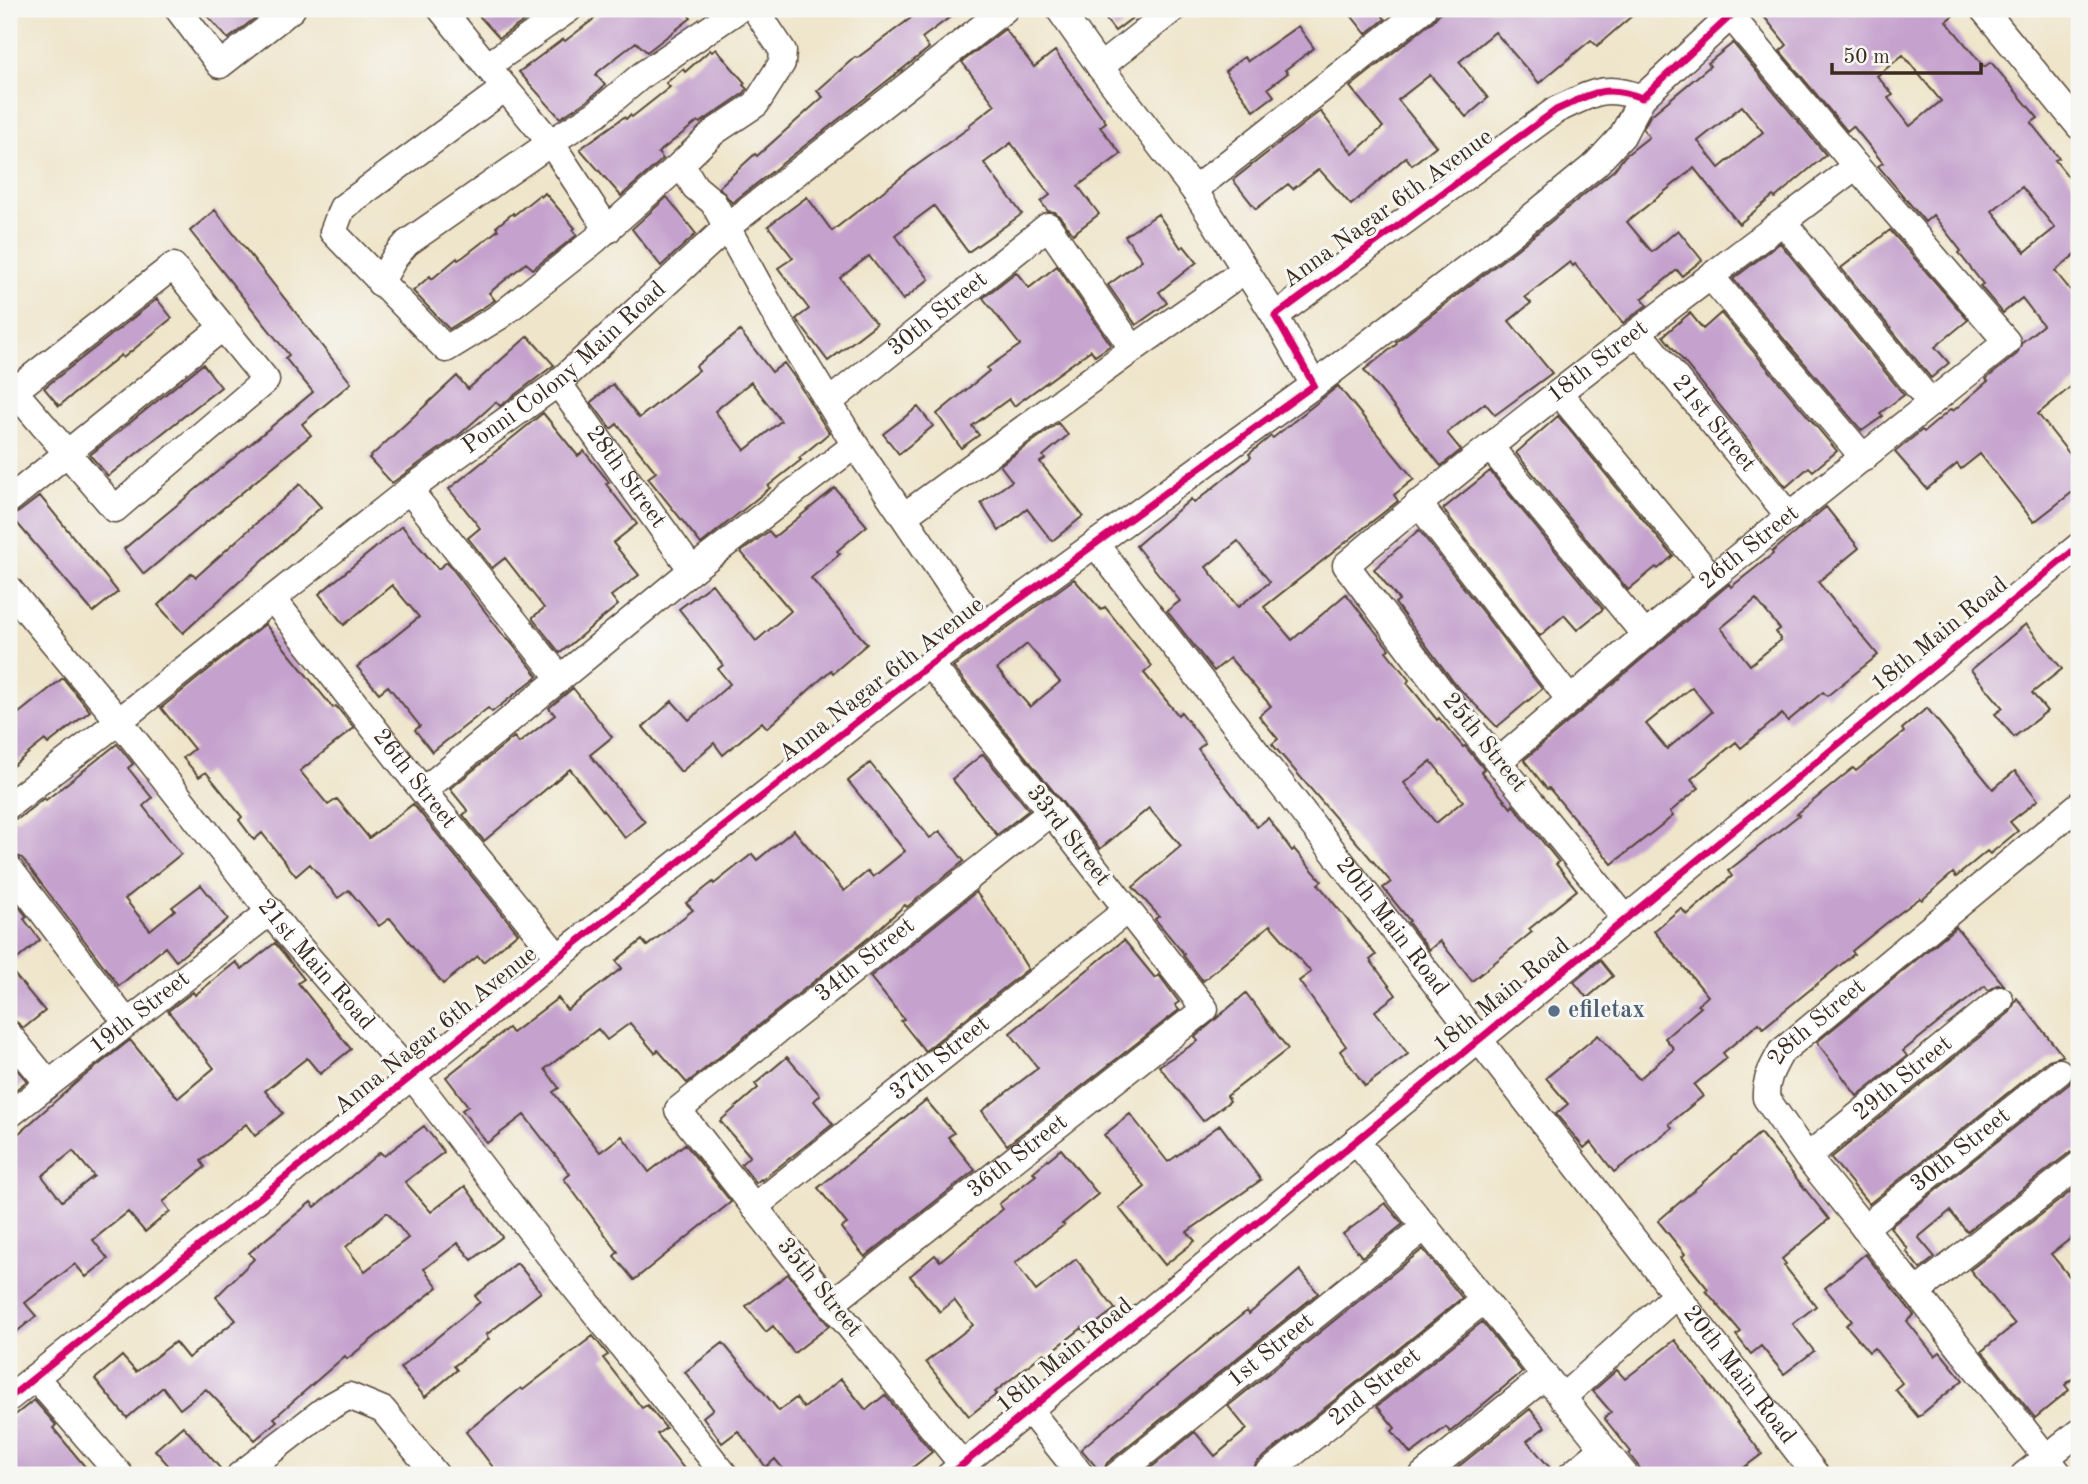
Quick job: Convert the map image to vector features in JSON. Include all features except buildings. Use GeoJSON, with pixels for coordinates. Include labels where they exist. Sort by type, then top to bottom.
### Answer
{"type":"FeatureCollection","features":[{"type":"Feature","properties":{"kind":"street"},"geometry":{"type":"LineString","coordinates":[[178,9],[220,65],[292,9]]}},
{"type":"Feature","properties":{"kind":"street"},"geometry":{"type":"LineString","coordinates":[[440,9],[551,143],[608,230]]}},
{"type":"Feature","properties":{"kind":"street"},"geometry":{"type":"LineString","coordinates":[[487,66],[569,9]]}},
{"type":"Feature","properties":{"kind":"street"},"geometry":{"type":"LineString","coordinates":[[380,283],[407,243],[596,114],[642,75],[739,9]]}},
{"type":"Feature","properties":{"kind":"street"},"geometry":{"type":"LineString","coordinates":[[505,89],[342,208],[333,232],[446,349],[500,316],[608,230],[714,132],[757,104],[782,63],[783,51],[755,9]]}},
{"type":"Feature","properties":{"kind":"street","name":"Ponni Colony Main Road"},"geometry":{"type":"LineString","coordinates":[[9,805],[409,490],[558,383],[727,227],[1005,9]]}},
{"type":"Feature","properties":{"kind":"street"},"geometry":{"type":"LineString","coordinates":[[1059,9],[1194,190],[1275,316]]}},
{"type":"Feature","properties":{"kind":"street"},"geometry":{"type":"LineString","coordinates":[[1100,67],[1172,9]]}},
{"type":"Feature","properties":{"kind":"street"},"geometry":{"type":"LineString","coordinates":[[1194,190],[1423,9]]}},
{"type":"Feature","properties":{"kind":"street"},"geometry":{"type":"LineString","coordinates":[[1983,9],[2079,126]]}},
{"type":"Feature","properties":{"kind":"street"},"geometry":{"type":"LineString","coordinates":[[1731,11],[1856,166]]}},
{"type":"Feature","properties":{"kind":"street","name":"Anna Nagar 6th Avenue"},"geometry":{"type":"LineString","coordinates":[[9,1398],[558,957],[930,664],[1314,385],[1506,238],[1597,164],[1622,136],[1642,98],[1731,11]]}},
{"type":"Feature","properties":{"kind":"street","name":"Anna Nagar 6th Avenue"},"geometry":{"type":"LineString","coordinates":[[1314,385],[1275,316],[1556,110],[1602,90],[1622,90],[1642,98]]}},
{"type":"Feature","properties":{"kind":"street"},"geometry":{"type":"LineString","coordinates":[[681,164],[695,187],[713,202],[777,318],[855,445],[979,628]]}},
{"type":"Feature","properties":{"kind":"street","name":"18th Street"},"geometry":{"type":"LineString","coordinates":[[1346,565],[1418,503],[1856,166]]}},
{"type":"Feature","properties":{"kind":"street","name":"26th Street"},"geometry":{"type":"LineString","coordinates":[[1499,761],[1712,578],[2007,342],[1856,166]]}},
{"type":"Feature","properties":{"kind":"street"},"geometry":{"type":"LineString","coordinates":[[1783,222],[1931,403]]}},
{"type":"Feature","properties":{"kind":"street","name":"30th Street"},"geometry":{"type":"LineString","coordinates":[[829,402],[1048,226],[1133,348]]}},
{"type":"Feature","properties":{"kind":"street"},"geometry":{"type":"LineString","coordinates":[[173,266],[266,380],[115,509],[67,455],[14,391],[173,266]]}},
{"type":"Feature","properties":{"kind":"street"},"geometry":{"type":"LineString","coordinates":[[904,516],[1133,348],[1245,270]]}},
{"type":"Feature","properties":{"kind":"street"},"geometry":{"type":"LineString","coordinates":[[1711,277],[1864,458]]}},
{"type":"Feature","properties":{"kind":"street"},"geometry":{"type":"LineString","coordinates":[[9,500],[223,327]]}},
{"type":"Feature","properties":{"kind":"street","name":"21st Street"},"geometry":{"type":"LineString","coordinates":[[1638,332],[1790,517]]}},
{"type":"Feature","properties":{"kind":"street","name":"28th Street"},"geometry":{"type":"LineString","coordinates":[[558,383],[692,570]]}},
{"type":"Feature","properties":{"kind":"street"},"geometry":{"type":"LineString","coordinates":[[1559,393],[1712,578]]}},
{"type":"Feature","properties":{"kind":"street"},"geometry":{"type":"LineString","coordinates":[[424,791],[692,570],[855,445]]}},
{"type":"Feature","properties":{"kind":"street"},"geometry":{"type":"LineString","coordinates":[[1490,447],[1646,636]]}},
{"type":"Feature","properties":{"kind":"street"},"geometry":{"type":"LineString","coordinates":[[409,490],[560,678]]}},
{"type":"Feature","properties":{"kind":"street"},"geometry":{"type":"LineString","coordinates":[[1418,503],[1570,700]]}},
{"type":"Feature","properties":{"kind":"street","name":"20th Main Road"},"geometry":{"type":"LineString","coordinates":[[1096,545],[1816,1475]]}},
{"type":"Feature","properties":{"kind":"street","name":"18th Main Road"},"geometry":{"type":"LineString","coordinates":[[957,1470],[2079,546]]}},
{"type":"Feature","properties":{"kind":"street","name":"25th Street"},"geometry":{"type":"LineString","coordinates":[[1346,565],[1443,694],[1626,919]]}},
{"type":"Feature","properties":{"kind":"street","name":"21st Main Road"},"geometry":{"type":"LineString","coordinates":[[9,589],[119,721],[285,931],[412,1076],[549,1255],[725,1475]]}},
{"type":"Feature","properties":{"kind":"street","name":"26th Street"},"geometry":{"type":"LineString","coordinates":[[273,599],[558,957]]}},
{"type":"Feature","properties":{"kind":"street","name":"33rd Street"},"geometry":{"type":"LineString","coordinates":[[930,664],[1051,812],[1205,1009]]}},
{"type":"Feature","properties":{"kind":"street","name":"28th Street"},"geometry":{"type":"LineString","coordinates":[[2053,1467],[1807,1157],[1766,1098],[1765,1087],[1781,1052],[2079,805]]}},
{"type":"Feature","properties":{"kind":"street","name":"34th Street"},"geometry":{"type":"LineString","coordinates":[[678,1110],[1051,812]]}},
{"type":"Feature","properties":{"kind":"street"},"geometry":{"type":"LineString","coordinates":[[9,868],[127,1023]]}},
{"type":"Feature","properties":{"kind":"street","name":"37th Street"},"geometry":{"type":"LineString","coordinates":[[754,1207],[1126,910]]}},
{"type":"Feature","properties":{"kind":"street","name":"19th Street"},"geometry":{"type":"LineString","coordinates":[[9,1115],[271,911]]}},
{"type":"Feature","properties":{"kind":"street","name":"29th Street"},"geometry":{"type":"LineString","coordinates":[[1807,1157],[2000,1000]]}},
{"type":"Feature","properties":{"kind":"street","name":"36th Street"},"geometry":{"type":"LineString","coordinates":[[831,1304],[1205,1009]]}},
{"type":"Feature","properties":{"kind":"street"},"geometry":{"type":"LineString","coordinates":[[9,1035],[49,1084]]}},
{"type":"Feature","properties":{"kind":"street","name":"30th Street"},"geometry":{"type":"LineString","coordinates":[[1864,1227],[2059,1072]]}},
{"type":"Feature","properties":{"kind":"street","name":"35th Street"},"geometry":{"type":"LineString","coordinates":[[678,1110],[957,1470]]}},
{"type":"Feature","properties":{"kind":"street"},"geometry":{"type":"LineString","coordinates":[[1356,1141],[1625,1475]]}},
{"type":"Feature","properties":{"kind":"street"},"geometry":{"type":"LineString","coordinates":[[1916,1292],[2079,1166]]}},
{"type":"Feature","properties":{"kind":"street","name":"1st Street"},"geometry":{"type":"LineString","coordinates":[[1117,1475],[1426,1226]]}},
{"type":"Feature","properties":{"kind":"street"},"geometry":{"type":"LineString","coordinates":[[1562,1398],[1676,1295]]}},
{"type":"Feature","properties":{"kind":"street","name":"2nd Street"},"geometry":{"type":"LineString","coordinates":[[1266,1475],[1484,1300]]}},
{"type":"Feature","properties":{"kind":"street"},"geometry":{"type":"LineString","coordinates":[[1423,1475],[1545,1376]]}},
{"type":"Feature","properties":{"kind":"street"},"geometry":{"type":"LineString","coordinates":[[35,1377],[120,1475]]}},
{"type":"Feature","properties":{"kind":"street"},"geometry":{"type":"LineString","coordinates":[[240,1475],[324,1410],[349,1396],[383,1410],[436,1475]]}},
{"type":"Feature","properties":{"kind":"street"},"geometry":{"type":"LineString","coordinates":[[1029,1410],[1081,1475]]}},
{"type":"Feature","properties":{"kind":"street"},"geometry":{"type":"LineString","coordinates":[[2024,1475],[2053,1467],[2079,1432]]}},
{"type":"Feature","properties":{"kind":"street"},"geometry":{"type":"LineString","coordinates":[[1571,1475],[1604,1449]]}},
{"type":"Feature","properties":{"kind":"cycle path"},"geometry":{"type":"LineString","coordinates":[[9,1398],[558,957],[930,664],[1314,385],[1275,316],[1556,110],[1598,92],[1617,91],[1642,98],[1738,9]]}},
{"type":"Feature","properties":{"kind":"cycle path"},"geometry":{"type":"LineString","coordinates":[[950,1475],[2079,546]]}},
{"type":"Feature","properties":{"kind":"place","name":"efiletax"},"geometry":{"type":"Point","coordinates":[1554,1011]}}]}
